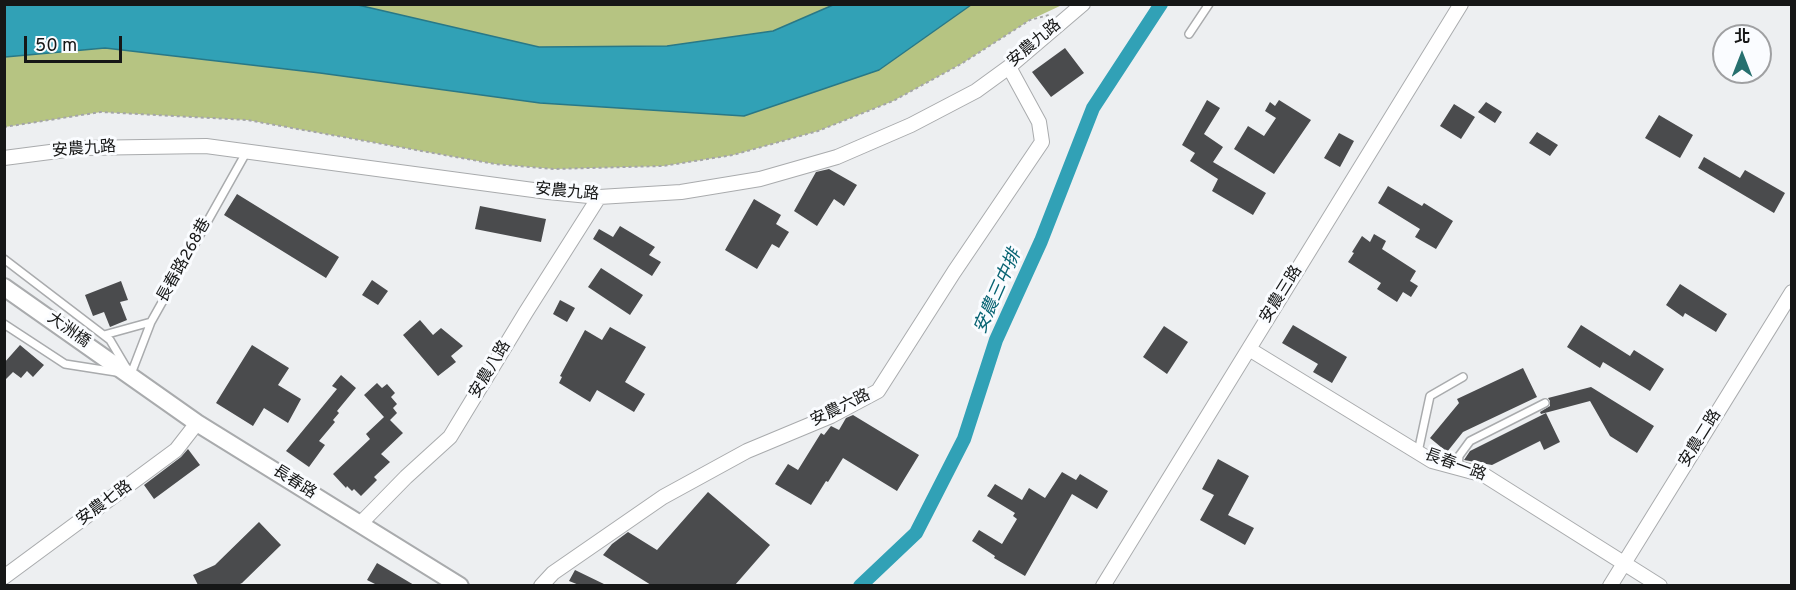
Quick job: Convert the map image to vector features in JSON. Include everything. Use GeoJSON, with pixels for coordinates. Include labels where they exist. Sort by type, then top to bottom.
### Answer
{"type":"FeatureCollection","features":[{"type":"Feature","properties":{"kind":"street","name":"安農九路"},"geometry":{"type":"LineString","coordinates":[[4,158],[81,148],[206,146],[599,197],[681,192],[760,179],[837,157],[911,125],[976,91],[1009,67],[1083,4]]}},
{"type":"Feature","properties":{"kind":"street","name":"安農三路"},"geometry":{"type":"LineString","coordinates":[[1103,585],[1461,4]]}},
{"type":"Feature","properties":{"kind":"street","name":"安農六路"},"geometry":{"type":"LineString","coordinates":[[541,585],[553,573],[663,497],[747,450],[831,416],[878,391],[954,272],[1042,142],[1039,122],[1009,67]]}},
{"type":"Feature","properties":{"kind":"street","name":"安農八路"},"geometry":{"type":"LineString","coordinates":[[360,524],[406,477],[450,438],[599,197]]}},
{"type":"Feature","properties":{"kind":"street","name":"大洲橋"},"geometry":{"type":"LineString","coordinates":[[4,287],[131,375]]}},
{"type":"Feature","properties":{"kind":"street","name":"安農二路"},"geometry":{"type":"LineString","coordinates":[[1610,585],[1791,292]]}},
{"type":"Feature","properties":{"kind":"street","name":"長春一路"},"geometry":{"type":"LineString","coordinates":[[1249,349],[1432,460],[1484,475],[1660,585]]}},
{"type":"Feature","properties":{"kind":"street","name":"長春路"},"geometry":{"type":"LineString","coordinates":[[131,375],[197,423],[460,585]]}},
{"type":"Feature","properties":{"kind":"street","name":"安農七路"},"geometry":{"type":"LineString","coordinates":[[4,577],[176,450],[197,423]]}},
{"type":"Feature","properties":{"kind":"lane"},"geometry":{"type":"LineString","coordinates":[[1189,34],[1209,4]]}},
{"type":"Feature","properties":{"kind":"lane","name":"長春路268巷"},"geometry":{"type":"LineString","coordinates":[[131,375],[151,322],[247,151]]}},
{"type":"Feature","properties":{"kind":"lane"},"geometry":{"type":"LineString","coordinates":[[4,259],[110,340],[131,375]]}},
{"type":"Feature","properties":{"kind":"lane"},"geometry":{"type":"LineString","coordinates":[[104,335],[151,322]]}},
{"type":"Feature","properties":{"kind":"lane"},"geometry":{"type":"LineString","coordinates":[[4,324],[65,364],[131,375]]}},
{"type":"Feature","properties":{"kind":"lane"},"geometry":{"type":"LineString","coordinates":[[1418,452],[1430,396],[1462,377]]}},
{"type":"Feature","properties":{"kind":"lane"},"geometry":{"type":"LineString","coordinates":[[1458,468],[1459,456],[1470,441],[1545,403]]}},
{"type":"Feature","properties":{"kind":"path"},"geometry":{"type":"LineString","coordinates":[[4,128],[101,112],[247,120],[495,164],[555,169],[663,166],[733,154],[828,126],[893,101],[961,64],[1030,20],[1050,15]]}},
{"type":"Feature","properties":{"kind":"green space"},"geometry":{"type":"Polygon","coordinates":[[[358,5],[833,5],[773,31],[667,46],[539,47],[358,5]]]}},
{"type":"Feature","properties":{"kind":"green space"},"geometry":{"type":"Polygon","coordinates":[[[971,5],[1062,5],[1030,20],[961,64],[893,101],[818,131],[733,155],[663,166],[555,169],[495,164],[247,120],[101,112],[5,127],[5,57],[105,48],[320,73],[540,103],[744,116],[879,70],[971,5]]]}},
{"type":"Feature","properties":{"kind":"water"},"geometry":{"type":"Polygon","coordinates":[[[5,4],[358,5],[539,47],[667,46],[773,31],[833,5],[971,5],[879,70],[744,116],[540,103],[320,73],[105,48],[5,57],[5,4]]]}},
{"type":"Feature","properties":{"kind":"building"},"geometry":{"type":"Polygon","coordinates":[[[1065,48],[1084,73],[1051,97],[1032,72],[1065,48]]]}},
{"type":"Feature","properties":{"kind":"building"},"geometry":{"type":"Polygon","coordinates":[[[1207,100],[1220,108],[1204,134],[1223,147],[1213,162],[1266,193],[1253,215],[1212,191],[1218,179],[1190,161],[1195,153],[1182,145],[1207,100]]]}},
{"type":"Feature","properties":{"kind":"building"},"geometry":{"type":"Polygon","coordinates":[[[1279,100],[1311,120],[1274,174],[1234,149],[1248,126],[1264,136],[1276,118],[1265,111],[1270,102],[1275,106],[1279,100]]]}},
{"type":"Feature","properties":{"kind":"building"},"geometry":{"type":"Polygon","coordinates":[[[1486,102],[1502,112],[1495,123],[1478,112],[1486,102]]]}},
{"type":"Feature","properties":{"kind":"building"},"geometry":{"type":"Polygon","coordinates":[[[1454,104],[1475,117],[1461,139],[1440,126],[1454,104]]]}},
{"type":"Feature","properties":{"kind":"building"},"geometry":{"type":"Polygon","coordinates":[[[1659,115],[1693,135],[1680,158],[1645,138],[1659,115]]]}},
{"type":"Feature","properties":{"kind":"building"},"geometry":{"type":"Polygon","coordinates":[[[1537,132],[1558,145],[1550,156],[1529,143],[1537,132]]]}},
{"type":"Feature","properties":{"kind":"building"},"geometry":{"type":"Polygon","coordinates":[[[1339,133],[1354,141],[1340,167],[1324,158],[1339,133]]]}},
{"type":"Feature","properties":{"kind":"building"},"geometry":{"type":"Polygon","coordinates":[[[1704,157],[1740,178],[1745,170],[1785,193],[1774,213],[1698,168],[1704,157]]]}},
{"type":"Feature","properties":{"kind":"building"},"geometry":{"type":"Polygon","coordinates":[[[829,169],[857,185],[844,206],[834,199],[817,226],[794,211],[816,172],[829,169]]]}},
{"type":"Feature","properties":{"kind":"building"},"geometry":{"type":"Polygon","coordinates":[[[1388,186],[1422,206],[1424,203],[1453,221],[1436,249],[1415,237],[1420,229],[1378,203],[1388,186]]]}},
{"type":"Feature","properties":{"kind":"building"},"geometry":{"type":"Polygon","coordinates":[[[237,194],[339,257],[326,278],[224,215],[237,194]]]}},
{"type":"Feature","properties":{"kind":"building"},"geometry":{"type":"Polygon","coordinates":[[[754,199],[781,215],[776,224],[789,232],[779,248],[772,244],[757,269],[725,250],[754,199]]]}},
{"type":"Feature","properties":{"kind":"building"},"geometry":{"type":"Polygon","coordinates":[[[480,206],[546,219],[541,242],[475,229],[480,206]]]}},
{"type":"Feature","properties":{"kind":"building"},"geometry":{"type":"Polygon","coordinates":[[[620,226],[655,247],[649,255],[661,262],[652,276],[593,239],[599,229],[613,237],[620,226]]]}},
{"type":"Feature","properties":{"kind":"building"},"geometry":{"type":"Polygon","coordinates":[[[1374,234],[1386,241],[1382,249],[1416,271],[1410,281],[1418,286],[1411,297],[1403,292],[1397,302],[1377,289],[1381,283],[1348,262],[1362,236],[1370,242],[1374,234]]]}},
{"type":"Feature","properties":{"kind":"building"},"geometry":{"type":"Polygon","coordinates":[[[601,268],[643,295],[630,315],[588,287],[601,268]]]}},
{"type":"Feature","properties":{"kind":"building"},"geometry":{"type":"Polygon","coordinates":[[[372,280],[388,291],[378,305],[362,295],[372,280]]]}},
{"type":"Feature","properties":{"kind":"building"},"geometry":{"type":"Polygon","coordinates":[[[121,281],[128,300],[120,302],[127,320],[110,327],[104,312],[93,316],[85,295],[121,281]]]}},
{"type":"Feature","properties":{"kind":"building"},"geometry":{"type":"Polygon","coordinates":[[[1680,284],[1727,314],[1716,332],[1685,313],[1683,317],[1666,305],[1680,284]]]}},
{"type":"Feature","properties":{"kind":"building"},"geometry":{"type":"Polygon","coordinates":[[[560,300],[575,308],[567,322],[553,314],[560,300]]]}},
{"type":"Feature","properties":{"kind":"building"},"geometry":{"type":"Polygon","coordinates":[[[420,320],[433,335],[441,328],[463,346],[451,356],[456,362],[438,376],[403,335],[420,320]]]}},
{"type":"Feature","properties":{"kind":"building"},"geometry":{"type":"Polygon","coordinates":[[[1293,325],[1347,357],[1332,383],[1313,372],[1318,364],[1282,343],[1293,325]]]}},
{"type":"Feature","properties":{"kind":"building"},"geometry":{"type":"Polygon","coordinates":[[[1581,325],[1630,356],[1634,350],[1664,369],[1650,391],[1603,362],[1600,368],[1567,347],[1581,325]]]}},
{"type":"Feature","properties":{"kind":"building"},"geometry":{"type":"Polygon","coordinates":[[[1164,326],[1188,342],[1167,374],[1143,357],[1164,326]]]}},
{"type":"Feature","properties":{"kind":"building"},"geometry":{"type":"Polygon","coordinates":[[[610,327],[646,347],[625,382],[645,394],[634,412],[597,390],[590,402],[559,383],[562,377],[560,376],[585,330],[602,340],[610,327]]]}},
{"type":"Feature","properties":{"kind":"building"},"geometry":{"type":"Polygon","coordinates":[[[20,345],[44,365],[33,377],[27,371],[21,378],[13,372],[4,381],[4,363],[20,345]]]}},
{"type":"Feature","properties":{"kind":"building"},"geometry":{"type":"Polygon","coordinates":[[[252,345],[289,368],[278,385],[301,399],[288,423],[264,408],[253,426],[216,403],[252,345]]]}},
{"type":"Feature","properties":{"kind":"building"},"geometry":{"type":"Polygon","coordinates":[[[1523,368],[1537,397],[1463,432],[1447,452],[1430,438],[1459,403],[1457,399],[1523,368]]]}},
{"type":"Feature","properties":{"kind":"building"},"geometry":{"type":"Polygon","coordinates":[[[341,375],[356,388],[337,411],[339,413],[333,420],[335,422],[319,441],[325,445],[309,467],[286,451],[337,389],[332,386],[341,375]]]}},
{"type":"Feature","properties":{"kind":"building"},"geometry":{"type":"Polygon","coordinates":[[[377,383],[382,388],[387,384],[395,393],[391,397],[397,404],[393,408],[397,413],[390,420],[403,433],[381,454],[390,462],[374,477],[377,480],[361,496],[354,489],[352,491],[347,486],[346,488],[333,474],[370,439],[366,434],[384,417],[364,395],[377,383]]]}},
{"type":"Feature","properties":{"kind":"building"},"geometry":{"type":"Polygon","coordinates":[[[1591,387],[1654,426],[1637,453],[1610,436],[1590,401],[1541,414],[1540,412],[1550,406],[1548,398],[1591,387]]]}},
{"type":"Feature","properties":{"kind":"building"},"geometry":{"type":"Polygon","coordinates":[[[1546,413],[1560,442],[1544,450],[1540,441],[1492,465],[1464,460],[1470,451],[1546,413]]]}},
{"type":"Feature","properties":{"kind":"building"},"geometry":{"type":"Polygon","coordinates":[[[853,415],[919,455],[897,491],[843,458],[811,505],[775,484],[788,464],[798,470],[821,433],[824,435],[831,426],[839,430],[846,418],[853,415]]]}},
{"type":"Feature","properties":{"kind":"building"},"geometry":{"type":"Polygon","coordinates":[[[188,449],[200,465],[154,499],[144,485],[188,449]]]}},
{"type":"Feature","properties":{"kind":"building"},"geometry":{"type":"Polygon","coordinates":[[[1218,459],[1249,476],[1228,515],[1254,528],[1245,545],[1200,520],[1214,495],[1202,489],[1218,459]]]}},
{"type":"Feature","properties":{"kind":"building"},"geometry":{"type":"Polygon","coordinates":[[[1062,472],[1076,480],[1080,474],[1108,491],[1097,509],[1072,494],[1025,576],[994,558],[995,556],[972,541],[979,530],[1002,544],[1017,519],[1013,516],[1015,513],[987,496],[995,484],[1022,500],[1029,488],[1045,498],[1062,472]]]}},
{"type":"Feature","properties":{"kind":"building"},"geometry":{"type":"Polygon","coordinates":[[[708,492],[770,545],[735,585],[651,585],[603,555],[612,544],[628,532],[657,550],[708,492]]]}},
{"type":"Feature","properties":{"kind":"building"},"geometry":{"type":"Polygon","coordinates":[[[259,522],[281,545],[238,585],[198,585],[193,575],[215,565],[259,522]]]}},
{"type":"Feature","properties":{"kind":"building"},"geometry":{"type":"Polygon","coordinates":[[[377,563],[414,585],[377,585],[367,580],[377,563]]]}},
{"type":"Feature","properties":{"kind":"building"},"geometry":{"type":"Polygon","coordinates":[[[575,570],[606,585],[579,585],[569,581],[575,570]]]}},
{"type":"Feature","properties":{"kind":"waterway","name":"安農三中排"},"geometry":{"type":"LineString","coordinates":[[860,586],[916,533],[964,439],[996,340],[1041,241],[1093,108],[1161,4]]}}]}
